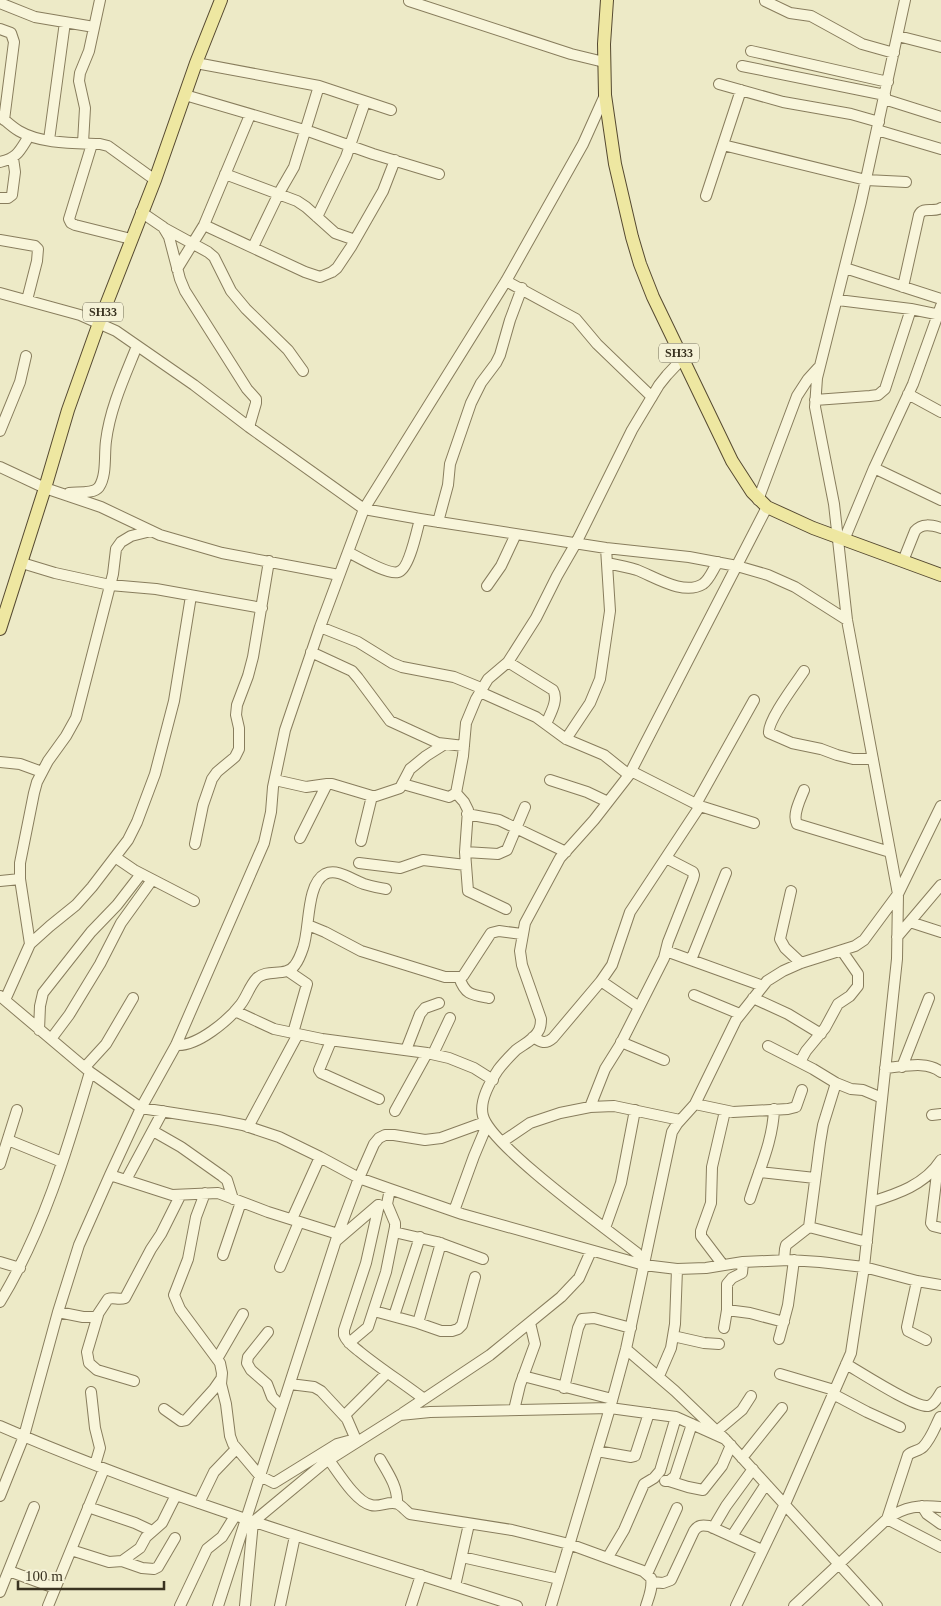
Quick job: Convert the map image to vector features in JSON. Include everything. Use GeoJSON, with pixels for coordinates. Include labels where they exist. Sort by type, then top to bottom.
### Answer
{"type":"FeatureCollection","features":[{"type":"Feature","properties":{"kind":"main road","name":"SH33"},"geometry":{"type":"LineString","coordinates":[[0,629],[6,595],[22,563],[68,410],[221,0]]}},
{"type":"Feature","properties":{"kind":"main road","name":"SH33"},"geometry":{"type":"LineString","coordinates":[[607,0],[604,62],[605,95],[620,187],[640,264],[653,297],[732,461],[744,481],[763,503],[813,528],[941,575]]}},
{"type":"Feature","properties":{"kind":"street"},"geometry":{"type":"LineString","coordinates":[[100,0],[89,51],[80,72],[79,81],[86,108],[87,143],[70,219],[75,225],[131,238]]}},
{"type":"Feature","properties":{"kind":"street"},"geometry":{"type":"LineString","coordinates":[[736,1606],[785,1504],[851,1353],[867,1242],[897,958],[898,894],[848,620],[841,539],[816,416],[815,400],[817,378],[846,268],[905,0]]}},
{"type":"Feature","properties":{"kind":"street"},"geometry":{"type":"LineString","coordinates":[[409,1],[571,54],[604,62]]}},
{"type":"Feature","properties":{"kind":"street"},"geometry":{"type":"LineString","coordinates":[[765,1],[790,13],[811,16],[862,44],[894,53]]}},
{"type":"Feature","properties":{"kind":"street"},"geometry":{"type":"LineString","coordinates":[[2,2],[35,16],[94,27]]}},
{"type":"Feature","properties":{"kind":"street"},"geometry":{"type":"LineString","coordinates":[[49,140],[65,22]]}},
{"type":"Feature","properties":{"kind":"street"},"geometry":{"type":"LineString","coordinates":[[0,29],[12,34],[14,42],[2,118],[17,130],[29,136],[49,140],[100,144],[116,151],[155,180]]}},
{"type":"Feature","properties":{"kind":"street"},"geometry":{"type":"LineString","coordinates":[[898,36],[941,47]]}},
{"type":"Feature","properties":{"kind":"street"},"geometry":{"type":"LineString","coordinates":[[751,52],[888,82]]}},
{"type":"Feature","properties":{"kind":"street"},"geometry":{"type":"LineString","coordinates":[[196,63],[319,86],[391,110]]}},
{"type":"Feature","properties":{"kind":"street"},"geometry":{"type":"LineString","coordinates":[[742,66],[885,97],[941,117]]}},
{"type":"Feature","properties":{"kind":"street"},"geometry":{"type":"LineString","coordinates":[[719,84],[783,102],[852,114],[878,126],[941,149]]}},
{"type":"Feature","properties":{"kind":"street"},"geometry":{"type":"LineString","coordinates":[[254,247],[294,166],[319,86]]}},
{"type":"Feature","properties":{"kind":"street"},"geometry":{"type":"LineString","coordinates":[[706,196],[741,90]]}},
{"type":"Feature","properties":{"kind":"street"},"geometry":{"type":"LineString","coordinates":[[185,95],[304,130],[439,174]]}},
{"type":"Feature","properties":{"kind":"street"},"geometry":{"type":"LineString","coordinates":[[0,1496],[24,1436],[58,1312],[79,1245],[141,1108],[176,1045],[264,843],[271,812],[274,780],[285,730],[311,652],[364,509],[506,281],[583,144],[605,95]]}},
{"type":"Feature","properties":{"kind":"street"},"geometry":{"type":"LineString","coordinates":[[317,217],[351,146],[366,102]]}},
{"type":"Feature","properties":{"kind":"street"},"geometry":{"type":"LineString","coordinates":[[177,269],[204,225],[250,115]]}},
{"type":"Feature","properties":{"kind":"street"},"geometry":{"type":"LineString","coordinates":[[0,162],[13,158],[18,154],[29,136]]}},
{"type":"Feature","properties":{"kind":"street"},"geometry":{"type":"LineString","coordinates":[[723,145],[866,180],[906,182]]}},
{"type":"Feature","properties":{"kind":"street"},"geometry":{"type":"LineString","coordinates":[[0,198],[8,198],[12,195],[15,172],[13,158]]}},
{"type":"Feature","properties":{"kind":"street"},"geometry":{"type":"LineString","coordinates":[[204,225],[305,272],[320,277],[337,268],[383,191],[395,160]]}},
{"type":"Feature","properties":{"kind":"street"},"geometry":{"type":"LineString","coordinates":[[225,174],[279,193],[306,207],[336,233],[354,240]]}},
{"type":"Feature","properties":{"kind":"street"},"geometry":{"type":"LineString","coordinates":[[903,287],[920,212],[941,208]]}},
{"type":"Feature","properties":{"kind":"street"},"geometry":{"type":"LineString","coordinates":[[141,212],[214,257],[231,291],[246,309],[288,350],[303,371]]}},
{"type":"Feature","properties":{"kind":"street"},"geometry":{"type":"LineString","coordinates":[[163,227],[169,237],[185,291],[247,389],[256,399],[249,427]]}},
{"type":"Feature","properties":{"kind":"street"},"geometry":{"type":"LineString","coordinates":[[0,240],[35,246],[38,249],[37,261],[27,300]]}},
{"type":"Feature","properties":{"kind":"street"},"geometry":{"type":"LineString","coordinates":[[846,268],[941,299]]}},
{"type":"Feature","properties":{"kind":"street"},"geometry":{"type":"LineString","coordinates":[[506,281],[576,318],[603,350],[652,397]]}},
{"type":"Feature","properties":{"kind":"street"},"geometry":{"type":"LineString","coordinates":[[438,522],[448,485],[450,464],[471,403],[481,383],[500,355],[522,288]]}},
{"type":"Feature","properties":{"kind":"street"},"geometry":{"type":"LineString","coordinates":[[0,293],[80,316],[116,332],[194,385],[249,427],[364,509],[420,520],[606,548],[666,554],[737,566],[768,575],[795,587],[848,620]]}},
{"type":"Feature","properties":{"kind":"street"},"geometry":{"type":"LineString","coordinates":[[838,300],[940,311],[908,394],[841,539]]}},
{"type":"Feature","properties":{"kind":"street"},"geometry":{"type":"LineString","coordinates":[[815,400],[870,396],[881,393],[885,389],[912,309]]}},
{"type":"Feature","properties":{"kind":"street"},"geometry":{"type":"LineString","coordinates":[[61,493],[88,492],[99,487],[112,415],[137,346]]}},
{"type":"Feature","properties":{"kind":"street"},"geometry":{"type":"LineString","coordinates":[[0,431],[16,392],[26,356]]}},
{"type":"Feature","properties":{"kind":"street"},"geometry":{"type":"LineString","coordinates":[[456,793],[466,723],[481,690],[488,679],[508,662],[536,618],[556,576],[576,543],[632,430],[667,375],[682,359]]}},
{"type":"Feature","properties":{"kind":"street"},"geometry":{"type":"LineString","coordinates":[[644,1265],[637,1253],[517,1157],[502,1142],[486,1123],[482,1113],[483,1103],[499,1069],[514,1052],[538,1032],[541,1026],[522,965],[520,951],[525,923],[560,858],[630,773],[737,566],[763,503],[797,396],[808,379],[820,366]]}},
{"type":"Feature","properties":{"kind":"street"},"geometry":{"type":"LineString","coordinates":[[908,394],[941,412]]}},
{"type":"Feature","properties":{"kind":"street"},"geometry":{"type":"LineString","coordinates":[[0,467],[45,488],[101,507],[151,531],[222,553],[339,575]]}},
{"type":"Feature","properties":{"kind":"street"},"geometry":{"type":"LineString","coordinates":[[874,468],[941,500]]}},
{"type":"Feature","properties":{"kind":"street"},"geometry":{"type":"LineString","coordinates":[[348,552],[387,570],[398,572],[402,570],[407,562],[420,520]]}},
{"type":"Feature","properties":{"kind":"street"},"geometry":{"type":"LineString","coordinates":[[903,561],[919,527],[928,525],[941,528]]}},
{"type":"Feature","properties":{"kind":"street"},"geometry":{"type":"LineString","coordinates":[[30,944],[20,879],[20,863],[34,793],[42,772],[76,718],[110,585],[116,549],[121,542],[131,536],[151,531]]}},
{"type":"Feature","properties":{"kind":"street"},"geometry":{"type":"LineString","coordinates":[[487,586],[501,566],[516,534]]}},
{"type":"Feature","properties":{"kind":"street"},"geometry":{"type":"LineString","coordinates":[[566,739],[590,703],[600,679],[610,611],[606,548]]}},
{"type":"Feature","properties":{"kind":"street"},"geometry":{"type":"LineString","coordinates":[[195,844],[203,805],[212,780],[217,772],[235,757],[240,749],[239,728],[236,716],[237,705],[253,657],[269,561]]}},
{"type":"Feature","properties":{"kind":"street"},"geometry":{"type":"LineString","coordinates":[[607,563],[638,571],[665,583],[689,588],[703,584],[718,562]]}},
{"type":"Feature","properties":{"kind":"street"},"geometry":{"type":"LineString","coordinates":[[22,563],[55,573],[110,585],[156,589],[262,608]]}},
{"type":"Feature","properties":{"kind":"street"},"geometry":{"type":"LineString","coordinates":[[191,596],[174,701],[155,774],[137,822],[128,840],[92,887],[76,905],[30,944],[3,998],[39,1030],[141,1108],[218,1120],[279,1137],[389,1192],[644,1265],[678,1269],[706,1268],[743,1262],[789,1260],[864,1267],[917,1282],[941,1285]]}},
{"type":"Feature","properties":{"kind":"street"},"geometry":{"type":"LineString","coordinates":[[320,628],[358,642],[402,667],[454,677],[536,717],[566,739],[604,755],[630,773],[698,805],[754,823]]}},
{"type":"Feature","properties":{"kind":"street"},"geometry":{"type":"LineString","coordinates":[[311,652],[352,671],[390,721],[432,741],[464,746]]}},
{"type":"Feature","properties":{"kind":"street"},"geometry":{"type":"LineString","coordinates":[[508,662],[555,693],[555,702],[546,724]]}},
{"type":"Feature","properties":{"kind":"street"},"geometry":{"type":"LineString","coordinates":[[804,671],[769,726],[769,733],[792,743],[821,749],[837,755],[859,760],[873,760]]}},
{"type":"Feature","properties":{"kind":"street"},"geometry":{"type":"LineString","coordinates":[[533,1037],[544,1043],[548,1042],[601,981],[615,960],[627,918],[698,805],[754,700]]}},
{"type":"Feature","properties":{"kind":"street"},"geometry":{"type":"LineString","coordinates":[[274,780],[306,787],[327,784],[372,796],[400,788],[406,775],[416,764],[445,744]]}},
{"type":"Feature","properties":{"kind":"street"},"geometry":{"type":"LineString","coordinates":[[0,762],[20,764],[42,772]]}},
{"type":"Feature","properties":{"kind":"street"},"geometry":{"type":"LineString","coordinates":[[550,780],[587,792],[608,802]]}},
{"type":"Feature","properties":{"kind":"street"},"geometry":{"type":"LineString","coordinates":[[300,838],[327,784]]}},
{"type":"Feature","properties":{"kind":"street"},"geometry":{"type":"LineString","coordinates":[[403,784],[449,797],[456,793]]}},
{"type":"Feature","properties":{"kind":"street"},"geometry":{"type":"LineString","coordinates":[[804,790],[795,817],[797,824],[890,852]]}},
{"type":"Feature","properties":{"kind":"street"},"geometry":{"type":"LineString","coordinates":[[456,793],[467,805],[465,852],[468,891],[506,909]]}},
{"type":"Feature","properties":{"kind":"street"},"geometry":{"type":"LineString","coordinates":[[361,841],[372,796]]}},
{"type":"Feature","properties":{"kind":"street"},"geometry":{"type":"LineString","coordinates":[[465,852],[488,854],[504,852],[510,847],[525,806]]}},
{"type":"Feature","properties":{"kind":"street"},"geometry":{"type":"LineString","coordinates":[[551,1606],[626,1348],[672,1132],[695,1104],[728,1034],[740,1014],[762,986],[783,971],[800,963],[842,951],[864,940],[898,894],[941,806]]}},
{"type":"Feature","properties":{"kind":"street"},"geometry":{"type":"LineString","coordinates":[[467,814],[499,820],[566,852]]}},
{"type":"Feature","properties":{"kind":"street"},"geometry":{"type":"LineString","coordinates":[[115,857],[141,874],[194,902]]}},
{"type":"Feature","properties":{"kind":"street"},"geometry":{"type":"LineString","coordinates":[[590,1107],[605,1069],[658,972],[694,875],[687,868],[666,858]]}},
{"type":"Feature","properties":{"kind":"street"},"geometry":{"type":"LineString","coordinates":[[360,863],[400,868],[423,860],[466,865]]}},
{"type":"Feature","properties":{"kind":"street"},"geometry":{"type":"LineString","coordinates":[[691,960],[726,872]]}},
{"type":"Feature","properties":{"kind":"street"},"geometry":{"type":"LineString","coordinates":[[288,971],[295,965],[303,949],[313,890],[320,878],[327,873],[340,873],[365,884],[386,890]]}},
{"type":"Feature","properties":{"kind":"street"},"geometry":{"type":"LineString","coordinates":[[39,1030],[40,1006],[43,993],[91,932],[117,906],[141,874]]}},
{"type":"Feature","properties":{"kind":"street"},"geometry":{"type":"LineString","coordinates":[[0,881],[20,879]]}},
{"type":"Feature","properties":{"kind":"street"},"geometry":{"type":"LineString","coordinates":[[51,1039],[100,964],[121,922],[152,880]]}},
{"type":"Feature","properties":{"kind":"street"},"geometry":{"type":"LineString","coordinates":[[897,937],[941,884]]}},
{"type":"Feature","properties":{"kind":"street"},"geometry":{"type":"LineString","coordinates":[[790,891],[780,939],[785,948],[800,963]]}},
{"type":"Feature","properties":{"kind":"street"},"geometry":{"type":"LineString","coordinates":[[910,922],[941,932]]}},
{"type":"Feature","properties":{"kind":"street"},"geometry":{"type":"LineString","coordinates":[[308,925],[367,953],[445,977],[463,976],[490,934],[499,931],[522,934]]}},
{"type":"Feature","properties":{"kind":"street"},"geometry":{"type":"LineString","coordinates":[[666,951],[762,986]]}},
{"type":"Feature","properties":{"kind":"street"},"geometry":{"type":"LineString","coordinates":[[800,1062],[806,1051],[821,1034],[838,1004],[850,996],[858,986],[858,974],[842,951]]}},
{"type":"Feature","properties":{"kind":"street"},"geometry":{"type":"LineString","coordinates":[[176,1045],[187,1045],[214,1030],[235,1011],[259,976],[269,972],[288,971],[307,984],[295,1033],[248,1127]]}},
{"type":"Feature","properties":{"kind":"street"},"geometry":{"type":"LineString","coordinates":[[459,977],[462,987],[469,993],[489,998]]}},
{"type":"Feature","properties":{"kind":"street"},"geometry":{"type":"LineString","coordinates":[[601,981],[639,1007]]}},
{"type":"Feature","properties":{"kind":"street"},"geometry":{"type":"LineString","coordinates":[[694,995],[740,1014]]}},
{"type":"Feature","properties":{"kind":"street"},"geometry":{"type":"LineString","coordinates":[[0,1302],[20,1268],[37,1229],[79,1112],[88,1069],[106,1044],[133,998]]}},
{"type":"Feature","properties":{"kind":"street"},"geometry":{"type":"LineString","coordinates":[[753,998],[788,1014],[821,1034]]}},
{"type":"Feature","properties":{"kind":"street"},"geometry":{"type":"LineString","coordinates":[[902,1067],[929,998]]}},
{"type":"Feature","properties":{"kind":"street"},"geometry":{"type":"LineString","coordinates":[[406,1050],[422,1011],[439,1003]]}},
{"type":"Feature","properties":{"kind":"street"},"geometry":{"type":"LineString","coordinates":[[235,1011],[274,1029],[332,1041],[430,1054],[463,1064],[493,1080]]}},
{"type":"Feature","properties":{"kind":"street"},"geometry":{"type":"LineString","coordinates":[[395,1111],[450,1018]]}},
{"type":"Feature","properties":{"kind":"street"},"geometry":{"type":"LineString","coordinates":[[332,1041],[320,1066],[319,1070],[321,1073],[379,1099]]}},
{"type":"Feature","properties":{"kind":"street"},"geometry":{"type":"LineString","coordinates":[[621,1042],[664,1060]]}},
{"type":"Feature","properties":{"kind":"street"},"geometry":{"type":"LineString","coordinates":[[768,1046],[836,1083],[851,1089],[863,1090],[882,1098]]}},
{"type":"Feature","properties":{"kind":"street"},"geometry":{"type":"LineString","coordinates":[[885,1068],[926,1065],[939,1069]]}},
{"type":"Feature","properties":{"kind":"street"},"geometry":{"type":"LineString","coordinates":[[779,1339],[788,1305],[789,1260],[784,1249],[786,1245],[809,1227],[824,1125],[836,1083]]}},
{"type":"Feature","properties":{"kind":"street"},"geometry":{"type":"LineString","coordinates":[[695,1104],[725,1111],[788,1110],[796,1106],[802,1090]]}},
{"type":"Feature","properties":{"kind":"street"},"geometry":{"type":"LineString","coordinates":[[502,1142],[530,1123],[560,1113],[605,1105],[680,1120]]}},
{"type":"Feature","properties":{"kind":"street"},"geometry":{"type":"LineString","coordinates":[[750,1199],[771,1134],[774,1109]]}},
{"type":"Feature","properties":{"kind":"street"},"geometry":{"type":"LineString","coordinates":[[0,1164],[17,1110]]}},
{"type":"Feature","properties":{"kind":"street"},"geometry":{"type":"LineString","coordinates":[[605,1228],[621,1183],[635,1110]]}},
{"type":"Feature","properties":{"kind":"street"},"geometry":{"type":"LineString","coordinates":[[126,1180],[163,1111]]}},
{"type":"Feature","properties":{"kind":"street"},"geometry":{"type":"LineString","coordinates":[[722,1265],[701,1236],[711,1202],[712,1167],[725,1111]]}},
{"type":"Feature","properties":{"kind":"street"},"geometry":{"type":"LineString","coordinates":[[218,1606],[250,1521],[260,1476],[337,1238],[359,1178],[374,1144],[385,1135],[426,1140],[441,1138],[486,1123]]}},
{"type":"Feature","properties":{"kind":"street"},"geometry":{"type":"LineString","coordinates":[[454,1211],[486,1123]]}},
{"type":"Feature","properties":{"kind":"street"},"geometry":{"type":"LineString","coordinates":[[153,1131],[181,1147],[227,1180],[237,1201],[223,1255]]}},
{"type":"Feature","properties":{"kind":"street"},"geometry":{"type":"LineString","coordinates":[[8,1140],[62,1162]]}},
{"type":"Feature","properties":{"kind":"street"},"geometry":{"type":"LineString","coordinates":[[280,1268],[320,1157]]}},
{"type":"Feature","properties":{"kind":"street"},"geometry":{"type":"LineString","coordinates":[[871,1202],[908,1190],[932,1171],[939,1162]]}},
{"type":"Feature","properties":{"kind":"street"},"geometry":{"type":"LineString","coordinates":[[939,1162],[931,1224],[941,1228]]}},
{"type":"Feature","properties":{"kind":"street"},"geometry":{"type":"LineString","coordinates":[[759,1172],[815,1178]]}},
{"type":"Feature","properties":{"kind":"street"},"geometry":{"type":"LineString","coordinates":[[110,1175],[180,1196],[218,1193],[296,1220],[337,1238]]}},
{"type":"Feature","properties":{"kind":"street"},"geometry":{"type":"LineString","coordinates":[[337,1238],[379,1205],[389,1192]]}},
{"type":"Feature","properties":{"kind":"street"},"geometry":{"type":"LineString","coordinates":[[349,1343],[368,1327],[386,1272],[395,1223],[388,1208],[389,1192]]}},
{"type":"Feature","properties":{"kind":"street"},"geometry":{"type":"LineString","coordinates":[[205,1193],[196,1217],[188,1259],[174,1295],[180,1309],[222,1368],[221,1379],[230,1436],[236,1449],[260,1476],[270,1482],[278,1481],[337,1444],[348,1441],[357,1442]]}},
{"type":"Feature","properties":{"kind":"street"},"geometry":{"type":"LineString","coordinates":[[134,1381],[97,1370],[89,1363],[87,1352],[98,1315],[108,1299],[125,1298],[180,1196]]}},
{"type":"Feature","properties":{"kind":"street"},"geometry":{"type":"LineString","coordinates":[[379,1205],[366,1262],[344,1330],[345,1339],[387,1374],[424,1399]]}},
{"type":"Feature","properties":{"kind":"street"},"geometry":{"type":"LineString","coordinates":[[809,1227],[867,1242]]}},
{"type":"Feature","properties":{"kind":"street"},"geometry":{"type":"LineString","coordinates":[[394,1232],[441,1243],[483,1259]]}},
{"type":"Feature","properties":{"kind":"street"},"geometry":{"type":"LineString","coordinates":[[394,1316],[420,1237]]}},
{"type":"Feature","properties":{"kind":"street"},"geometry":{"type":"LineString","coordinates":[[418,1323],[441,1243]]}},
{"type":"Feature","properties":{"kind":"street"},"geometry":{"type":"LineString","coordinates":[[245,1606],[250,1521],[329,1460],[490,1355],[562,1297],[579,1278],[592,1251]]}},
{"type":"Feature","properties":{"kind":"street"},"geometry":{"type":"LineString","coordinates":[[0,1262],[20,1268]]}},
{"type":"Feature","properties":{"kind":"street"},"geometry":{"type":"LineString","coordinates":[[724,1328],[727,1310],[727,1284],[732,1278],[742,1273],[743,1262]]}},
{"type":"Feature","properties":{"kind":"street"},"geometry":{"type":"LineString","coordinates":[[659,1376],[668,1355],[673,1336],[678,1269]]}},
{"type":"Feature","properties":{"kind":"street"},"geometry":{"type":"LineString","coordinates":[[374,1311],[441,1331],[458,1329],[462,1325],[475,1277]]}},
{"type":"Feature","properties":{"kind":"street"},"geometry":{"type":"LineString","coordinates":[[917,1282],[907,1328],[911,1334],[926,1340]]}},
{"type":"Feature","properties":{"kind":"street"},"geometry":{"type":"LineString","coordinates":[[727,1310],[750,1313],[784,1322]]}},
{"type":"Feature","properties":{"kind":"street"},"geometry":{"type":"LineString","coordinates":[[58,1312],[92,1318],[98,1315]]}},
{"type":"Feature","properties":{"kind":"street"},"geometry":{"type":"LineString","coordinates":[[217,1359],[243,1314]]}},
{"type":"Feature","properties":{"kind":"street"},"geometry":{"type":"LineString","coordinates":[[564,1388],[578,1328],[582,1319],[594,1318],[631,1328]]}},
{"type":"Feature","properties":{"kind":"street"},"geometry":{"type":"LineString","coordinates":[[514,1410],[523,1376],[535,1344],[530,1323]]}},
{"type":"Feature","properties":{"kind":"street"},"geometry":{"type":"LineString","coordinates":[[268,1332],[248,1357],[247,1363],[251,1370],[266,1384],[272,1397],[282,1407]]}},
{"type":"Feature","properties":{"kind":"street"},"geometry":{"type":"LineString","coordinates":[[673,1336],[704,1343],[719,1344]]}},
{"type":"Feature","properties":{"kind":"street"},"geometry":{"type":"LineString","coordinates":[[626,1348],[659,1376],[724,1438],[877,1606]]}},
{"type":"Feature","properties":{"kind":"street"},"geometry":{"type":"LineString","coordinates":[[846,1364],[900,1396],[924,1406],[934,1403],[941,1392]]}},
{"type":"Feature","properties":{"kind":"street"},"geometry":{"type":"LineString","coordinates":[[344,1416],[387,1374]]}},
{"type":"Feature","properties":{"kind":"street"},"geometry":{"type":"LineString","coordinates":[[780,1374],[834,1392],[867,1412],[900,1427]]}},
{"type":"Feature","properties":{"kind":"street"},"geometry":{"type":"LineString","coordinates":[[523,1376],[611,1404],[648,1413],[676,1417],[724,1438]]}},
{"type":"Feature","properties":{"kind":"street"},"geometry":{"type":"LineString","coordinates":[[164,1409],[181,1421],[186,1420],[221,1379]]}},
{"type":"Feature","properties":{"kind":"street"},"geometry":{"type":"LineString","coordinates":[[290,1384],[318,1388],[350,1424],[357,1442]]}},
{"type":"Feature","properties":{"kind":"street"},"geometry":{"type":"LineString","coordinates":[[48,1606],[88,1507],[99,1467],[100,1448],[95,1428],[91,1392]]}},
{"type":"Feature","properties":{"kind":"street"},"geometry":{"type":"LineString","coordinates":[[654,1478],[688,1488],[703,1490],[722,1466],[724,1438],[751,1396]]}},
{"type":"Feature","properties":{"kind":"street"},"geometry":{"type":"LineString","coordinates":[[400,1414],[611,1404]]}},
{"type":"Feature","properties":{"kind":"street"},"geometry":{"type":"LineString","coordinates":[[888,1519],[908,1454],[924,1446],[940,1417],[929,1406]]}},
{"type":"Feature","properties":{"kind":"street"},"geometry":{"type":"LineString","coordinates":[[742,1458],[782,1408]]}},
{"type":"Feature","properties":{"kind":"street"},"geometry":{"type":"LineString","coordinates":[[597,1451],[631,1457],[636,1456],[648,1413]]}},
{"type":"Feature","properties":{"kind":"street"},"geometry":{"type":"LineString","coordinates":[[608,1557],[624,1530],[644,1484],[660,1472],[676,1417]]}},
{"type":"Feature","properties":{"kind":"street"},"geometry":{"type":"LineString","coordinates":[[669,1481],[676,1472],[692,1424]]}},
{"type":"Feature","properties":{"kind":"street"},"geometry":{"type":"LineString","coordinates":[[0,1426],[99,1467],[235,1516],[517,1606]]}},
{"type":"Feature","properties":{"kind":"street"},"geometry":{"type":"LineString","coordinates":[[199,1503],[214,1472],[236,1449]]}},
{"type":"Feature","properties":{"kind":"street"},"geometry":{"type":"LineString","coordinates":[[380,1459],[392,1480],[397,1503]]}},
{"type":"Feature","properties":{"kind":"street"},"geometry":{"type":"LineString","coordinates":[[329,1460],[364,1503],[376,1506],[397,1503],[410,1514],[512,1530],[569,1544],[608,1557],[663,1583],[671,1580],[697,1528],[704,1525],[762,1550]]}},
{"type":"Feature","properties":{"kind":"street"},"geometry":{"type":"LineString","coordinates":[[713,1528],[752,1469]]}},
{"type":"Feature","properties":{"kind":"street"},"geometry":{"type":"LineString","coordinates":[[732,1536],[766,1484]]}},
{"type":"Feature","properties":{"kind":"street"},"geometry":{"type":"LineString","coordinates":[[122,1561],[140,1548],[146,1537],[162,1524],[176,1494]]}},
{"type":"Feature","properties":{"kind":"street"},"geometry":{"type":"LineString","coordinates":[[922,1506],[926,1514],[941,1524]]}},
{"type":"Feature","properties":{"kind":"street"},"geometry":{"type":"LineString","coordinates":[[794,1606],[888,1519],[904,1509],[922,1506],[941,1506]]}},
{"type":"Feature","properties":{"kind":"street"},"geometry":{"type":"LineString","coordinates":[[0,1592],[34,1507]]}},
{"type":"Feature","properties":{"kind":"street"},"geometry":{"type":"LineString","coordinates":[[88,1507],[135,1523],[152,1531]]}},
{"type":"Feature","properties":{"kind":"street"},"geometry":{"type":"LineString","coordinates":[[646,1606],[651,1589],[649,1578],[677,1508]]}},
{"type":"Feature","properties":{"kind":"street"},"geometry":{"type":"LineString","coordinates":[[180,1606],[207,1550],[222,1537],[235,1516]]}},
{"type":"Feature","properties":{"kind":"street"},"geometry":{"type":"LineString","coordinates":[[888,1519],[941,1547]]}},
{"type":"Feature","properties":{"kind":"street"},"geometry":{"type":"LineString","coordinates":[[455,1586],[469,1524]]}},
{"type":"Feature","properties":{"kind":"street"},"geometry":{"type":"LineString","coordinates":[[280,1606],[295,1536]]}},
{"type":"Feature","properties":{"kind":"street"},"geometry":{"type":"LineString","coordinates":[[71,1550],[109,1562],[122,1561],[142,1568],[154,1569],[158,1567],[175,1538]]}},
{"type":"Feature","properties":{"kind":"street"},"geometry":{"type":"LineString","coordinates":[[462,1557],[559,1579]]}},
{"type":"Feature","properties":{"kind":"street"},"geometry":{"type":"LineString","coordinates":[[9,1571],[55,1588]]}},
{"type":"Feature","properties":{"kind":"street"},"geometry":{"type":"LineString","coordinates":[[411,1606],[421,1575]]}}]}
